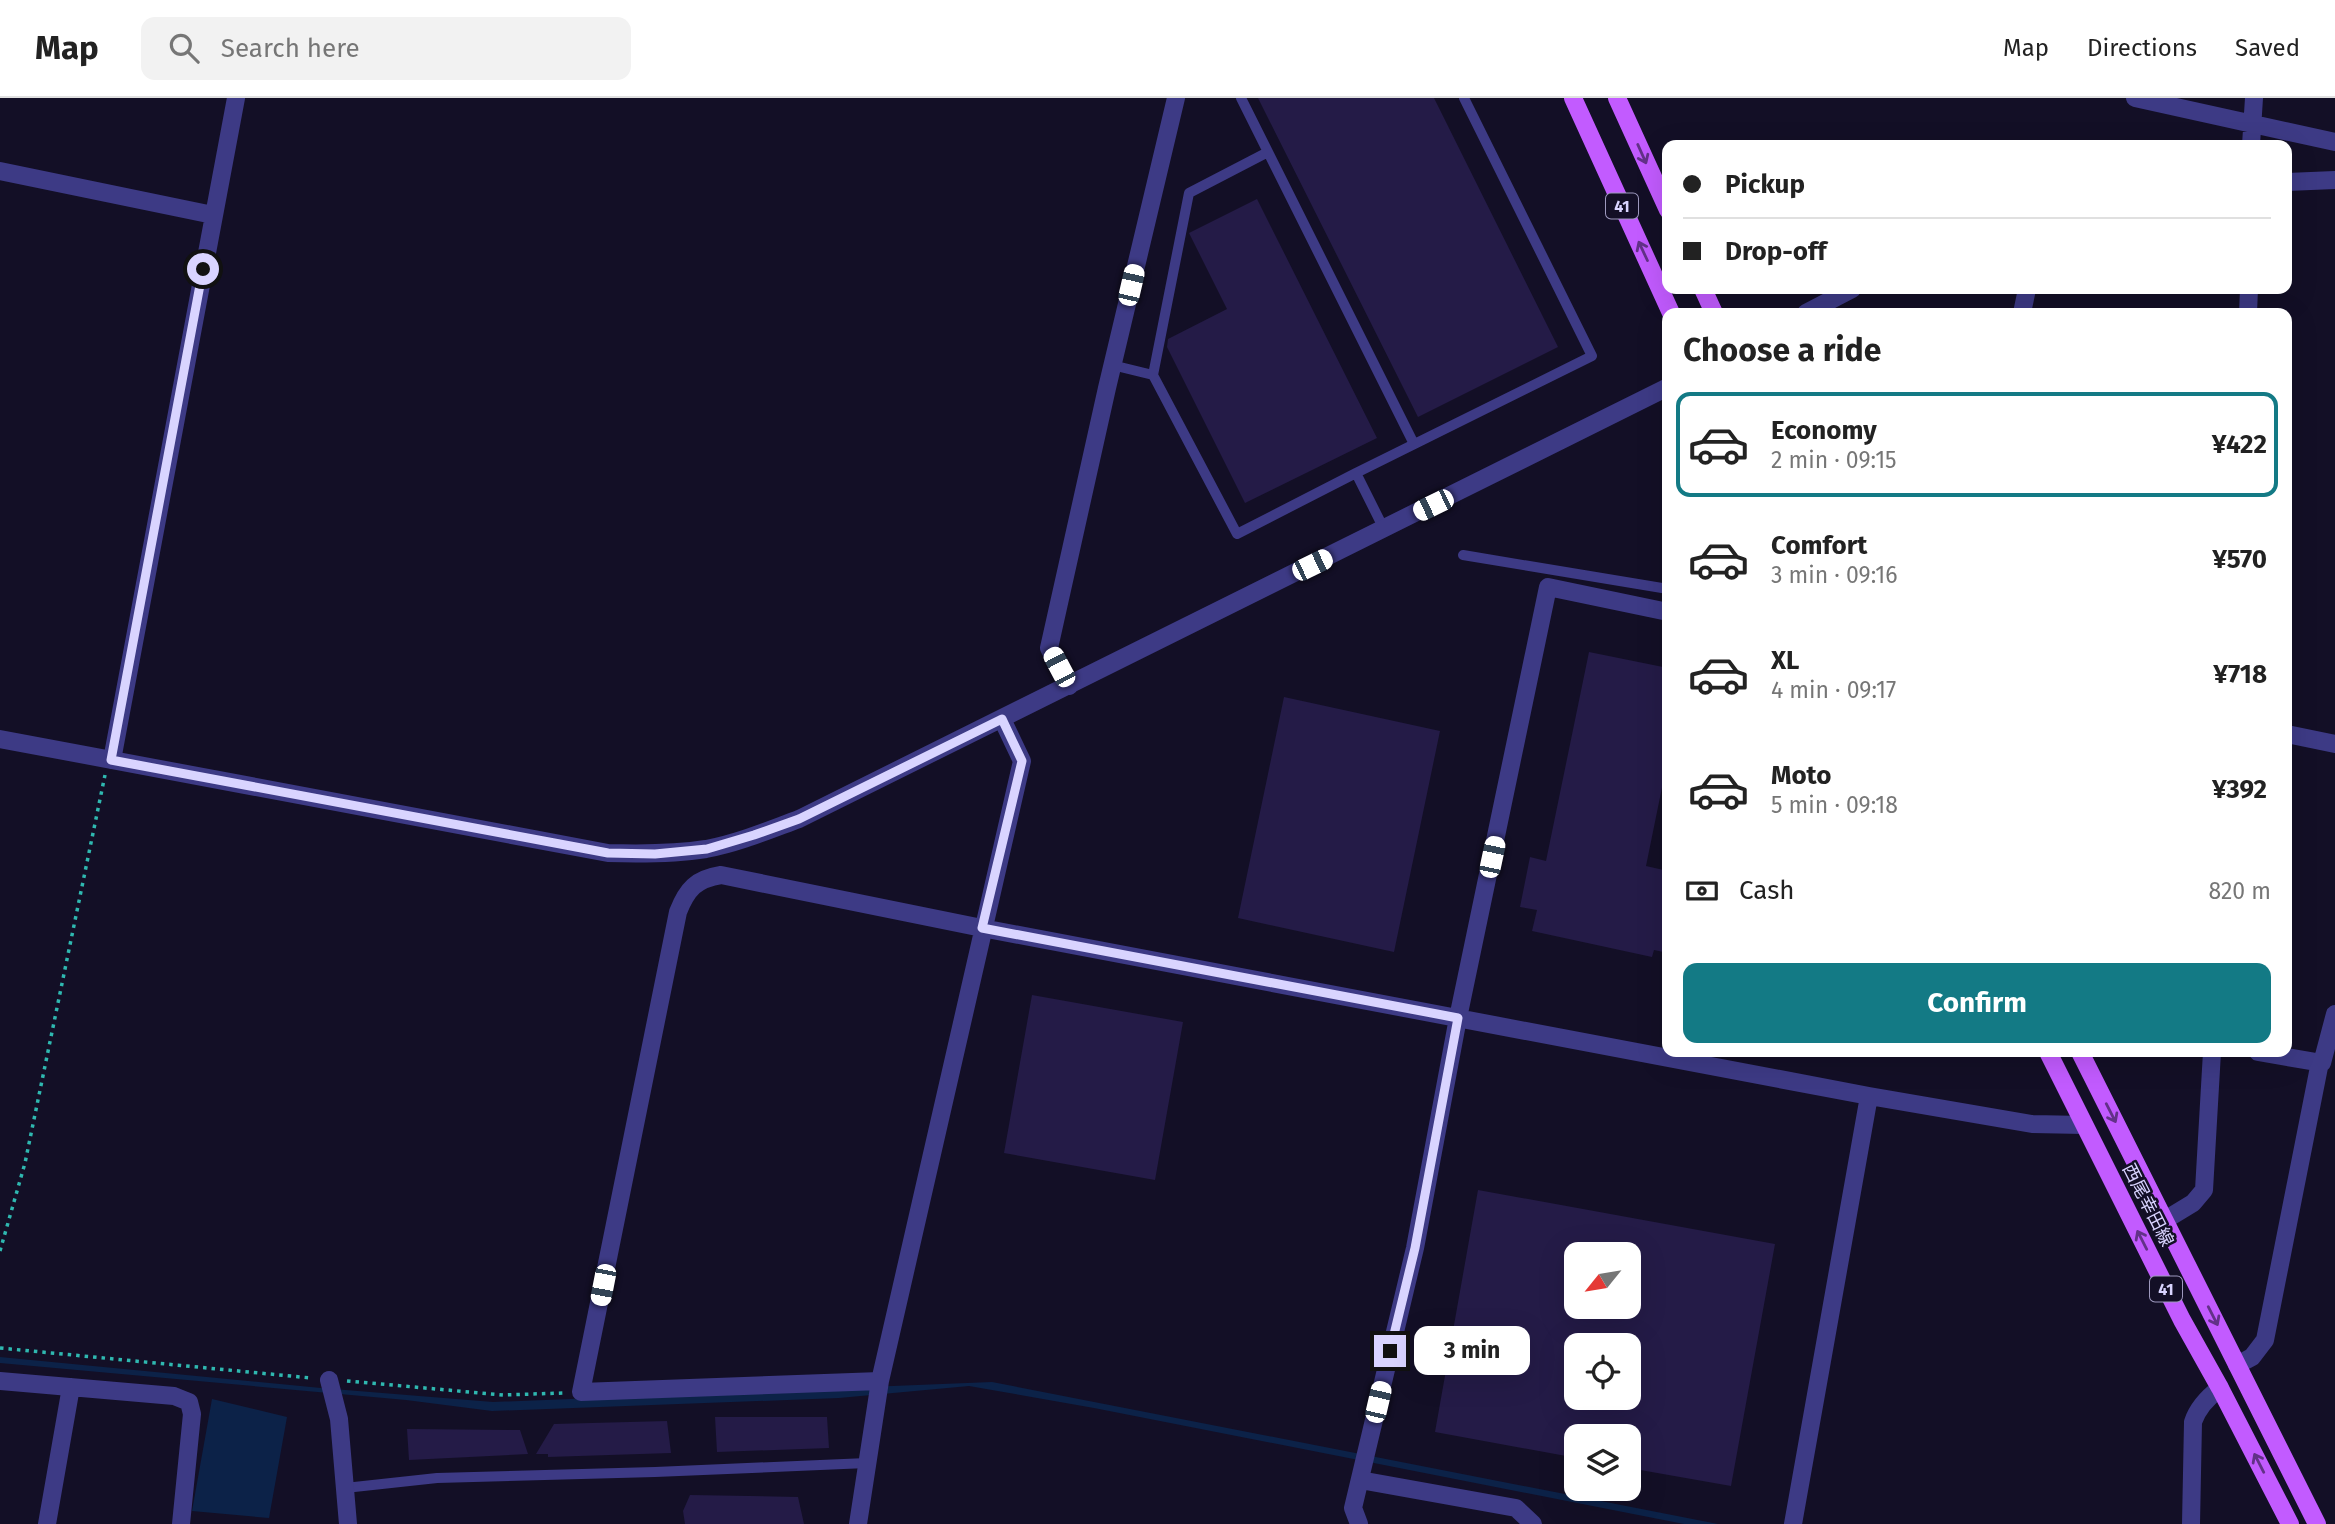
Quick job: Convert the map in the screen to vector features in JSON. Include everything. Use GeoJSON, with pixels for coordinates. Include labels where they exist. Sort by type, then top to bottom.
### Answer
{"type":"FeatureCollection","features":[{"type":"Feature","properties":{"kind":"main road","name":"41"},"geometry":{"type":"LineString","coordinates":[[1573,98],[1662,293]]}},
{"type":"Feature","properties":{"kind":"main road","name":"41"},"geometry":{"type":"LineString","coordinates":[[1617,98],[1662,197]]}},
{"type":"Feature","properties":{"kind":"main road","name":"西尾幸田線"},"geometry":{"type":"LineString","coordinates":[[2050,1057],[2182,1320],[2290,1524]]}},
{"type":"Feature","properties":{"kind":"main road","name":"西尾幸田線"},"geometry":{"type":"LineString","coordinates":[[2083,1057],[2317,1524]]}},
{"type":"Feature","properties":{"kind":"street"},"geometry":{"type":"LineString","coordinates":[[111,760],[236,98]]}},
{"type":"Feature","properties":{"kind":"street"},"geometry":{"type":"LineString","coordinates":[[1069,686],[1049,648],[1175,98]]}},
{"type":"Feature","properties":{"kind":"street"},"geometry":{"type":"LineString","coordinates":[[2136,98],[2252,121],[2335,142]]}},
{"type":"Feature","properties":{"kind":"street"},"geometry":{"type":"LineString","coordinates":[[2252,140],[2254,98]]}},
{"type":"Feature","properties":{"kind":"street"},"geometry":{"type":"LineString","coordinates":[[0,171],[213,215]]}},
{"type":"Feature","properties":{"kind":"street"},"geometry":{"type":"LineString","coordinates":[[2292,183],[2335,180]]}},
{"type":"Feature","properties":{"kind":"street"},"geometry":{"type":"LineString","coordinates":[[1816,308],[1842,294]]}},
{"type":"Feature","properties":{"kind":"street"},"geometry":{"type":"LineString","coordinates":[[0,739],[608,853],[655,854],[707,849],[799,819],[1662,390]]}},
{"type":"Feature","properties":{"kind":"street"},"geometry":{"type":"LineString","coordinates":[[1359,1524],[1353,1508],[1415,1248],[1458,1018],[1548,587],[1662,611]]}},
{"type":"Feature","properties":{"kind":"street"},"geometry":{"type":"LineString","coordinates":[[858,1524],[880,1381],[1022,761],[1002,719]]}},
{"type":"Feature","properties":{"kind":"street"},"geometry":{"type":"LineString","coordinates":[[2292,735],[2335,744]]}},
{"type":"Feature","properties":{"kind":"street"},"geometry":{"type":"LineString","coordinates":[[880,1381],[581,1392],[678,912],[685,894],[708,877],[722,875],[982,928],[1662,1057]]}},
{"type":"Feature","properties":{"kind":"street"},"geometry":{"type":"LineString","coordinates":[[2237,1365],[2252,1357],[2265,1340],[2320,1062],[2322,1063],[2327,1050],[2335,1014]]}},
{"type":"Feature","properties":{"kind":"street"},"geometry":{"type":"LineString","coordinates":[[1664,1057],[2032,1124],[2084,1125]]}},
{"type":"Feature","properties":{"kind":"street"},"geometry":{"type":"LineString","coordinates":[[2165,1220],[2193,1203],[2204,1190],[2212,1057]]}},
{"type":"Feature","properties":{"kind":"street"},"geometry":{"type":"LineString","coordinates":[[2289,1057],[2320,1062]]}},
{"type":"Feature","properties":{"kind":"street"},"geometry":{"type":"LineString","coordinates":[[1793,1524],[1869,1096]]}},
{"type":"Feature","properties":{"kind":"street"},"geometry":{"type":"LineString","coordinates":[[329,1380],[339,1419],[348,1524]]}},
{"type":"Feature","properties":{"kind":"street"},"geometry":{"type":"LineString","coordinates":[[0,1381],[174,1396],[189,1402],[192,1414],[181,1524]]}},
{"type":"Feature","properties":{"kind":"street"},"geometry":{"type":"LineString","coordinates":[[47,1524],[71,1388]]}},
{"type":"Feature","properties":{"kind":"street"},"geometry":{"type":"LineString","coordinates":[[2191,1524],[2193,1422],[2196,1412],[2220,1388]]}},
{"type":"Feature","properties":{"kind":"street"},"geometry":{"type":"LineString","coordinates":[[1360,1480],[1516,1507],[1533,1524]]}},
{"type":"Feature","properties":{"kind":"lane"},"geometry":{"type":"LineString","coordinates":[[1241,98],[1414,444]]}},
{"type":"Feature","properties":{"kind":"lane"},"geometry":{"type":"LineString","coordinates":[[1268,152],[1189,193],[1153,375],[1237,534],[1592,356],[1464,98]]}},
{"type":"Feature","properties":{"kind":"lane"},"geometry":{"type":"LineString","coordinates":[[1112,365],[1153,375]]}},
{"type":"Feature","properties":{"kind":"lane"},"geometry":{"type":"LineString","coordinates":[[1356,473],[1384,529]]}},
{"type":"Feature","properties":{"kind":"lane"},"geometry":{"type":"LineString","coordinates":[[1463,555],[1662,588]]}},
{"type":"Feature","properties":{"kind":"lane"},"geometry":{"type":"LineString","coordinates":[[345,1488],[437,1479],[867,1463]]}},
{"type":"Feature","properties":{"kind":"path"},"geometry":{"type":"LineString","coordinates":[[0,1251],[25,1163],[103,781],[111,760]]}},
{"type":"Feature","properties":{"kind":"path"},"geometry":{"type":"LineString","coordinates":[[0,1348],[503,1395],[581,1392]]}},
{"type":"Feature","properties":{"kind":"water"},"geometry":{"type":"Polygon","coordinates":[[[0,1357],[493,1402],[992,1382],[1564,1494],[1564,1500],[969,1386],[839,1398],[492,1411],[406,1400],[0,1363],[0,1357]]]}},
{"type":"Feature","properties":{"kind":"water"},"geometry":{"type":"Polygon","coordinates":[[[212,1399],[287,1417],[269,1518],[192,1511],[212,1399]]]}},
{"type":"Feature","properties":{"kind":"water"},"geometry":{"type":"Polygon","coordinates":[[[1567,1501],[1600,1501],[1718,1524],[1684,1524],[1567,1501]]]}},
{"type":"Feature","properties":{"kind":"building"},"geometry":{"type":"Polygon","coordinates":[[[1258,98],[1434,98],[1558,347],[1418,417],[1258,98]]]}},
{"type":"Feature","properties":{"kind":"building"},"geometry":{"type":"Polygon","coordinates":[[[1257,199],[1377,438],[1245,503],[1167,347],[1168,339],[1227,309],[1189,233],[1257,199]]]}},
{"type":"Feature","properties":{"kind":"building"},"geometry":{"type":"Polygon","coordinates":[[[1589,652],[1662,667],[1662,787],[1646,866],[1662,870],[1662,952],[1654,950],[1652,957],[1532,931],[1537,910],[1520,907],[1530,857],[1546,861],[1589,652]]]}},
{"type":"Feature","properties":{"kind":"building"},"geometry":{"type":"Polygon","coordinates":[[[1284,697],[1440,731],[1394,952],[1238,918],[1284,697]]]}},
{"type":"Feature","properties":{"kind":"building"},"geometry":{"type":"Polygon","coordinates":[[[1032,995],[1183,1022],[1155,1180],[1004,1153],[1032,995]]]}},
{"type":"Feature","properties":{"kind":"building"},"geometry":{"type":"Polygon","coordinates":[[[1478,1190],[1775,1244],[1731,1486],[1641,1470],[1641,1424],[1564,1424],[1564,1456],[1435,1432],[1478,1190]]]}},
{"type":"Feature","properties":{"kind":"building"},"geometry":{"type":"Polygon","coordinates":[[[715,1417],[827,1417],[829,1448],[717,1452],[715,1417]]]}},
{"type":"Feature","properties":{"kind":"building"},"geometry":{"type":"Polygon","coordinates":[[[667,1421],[671,1453],[548,1457],[548,1454],[536,1454],[554,1424],[667,1421]]]}},
{"type":"Feature","properties":{"kind":"building"},"geometry":{"type":"Polygon","coordinates":[[[407,1429],[520,1430],[528,1454],[409,1460],[407,1429]]]}},
{"type":"Feature","properties":{"kind":"building"},"geometry":{"type":"Polygon","coordinates":[[[690,1495],[798,1497],[804,1524],[685,1524],[683,1511],[690,1495]]]}},
{"type":"Feature","properties":{"kind":"route"},"geometry":{"type":"LineString","coordinates":[[203,269],[111,760],[608,853],[655,854],[707,849],[799,819],[1002,719],[1022,761],[982,928],[1458,1018],[1415,1248],[1390,1351]]}}]}
